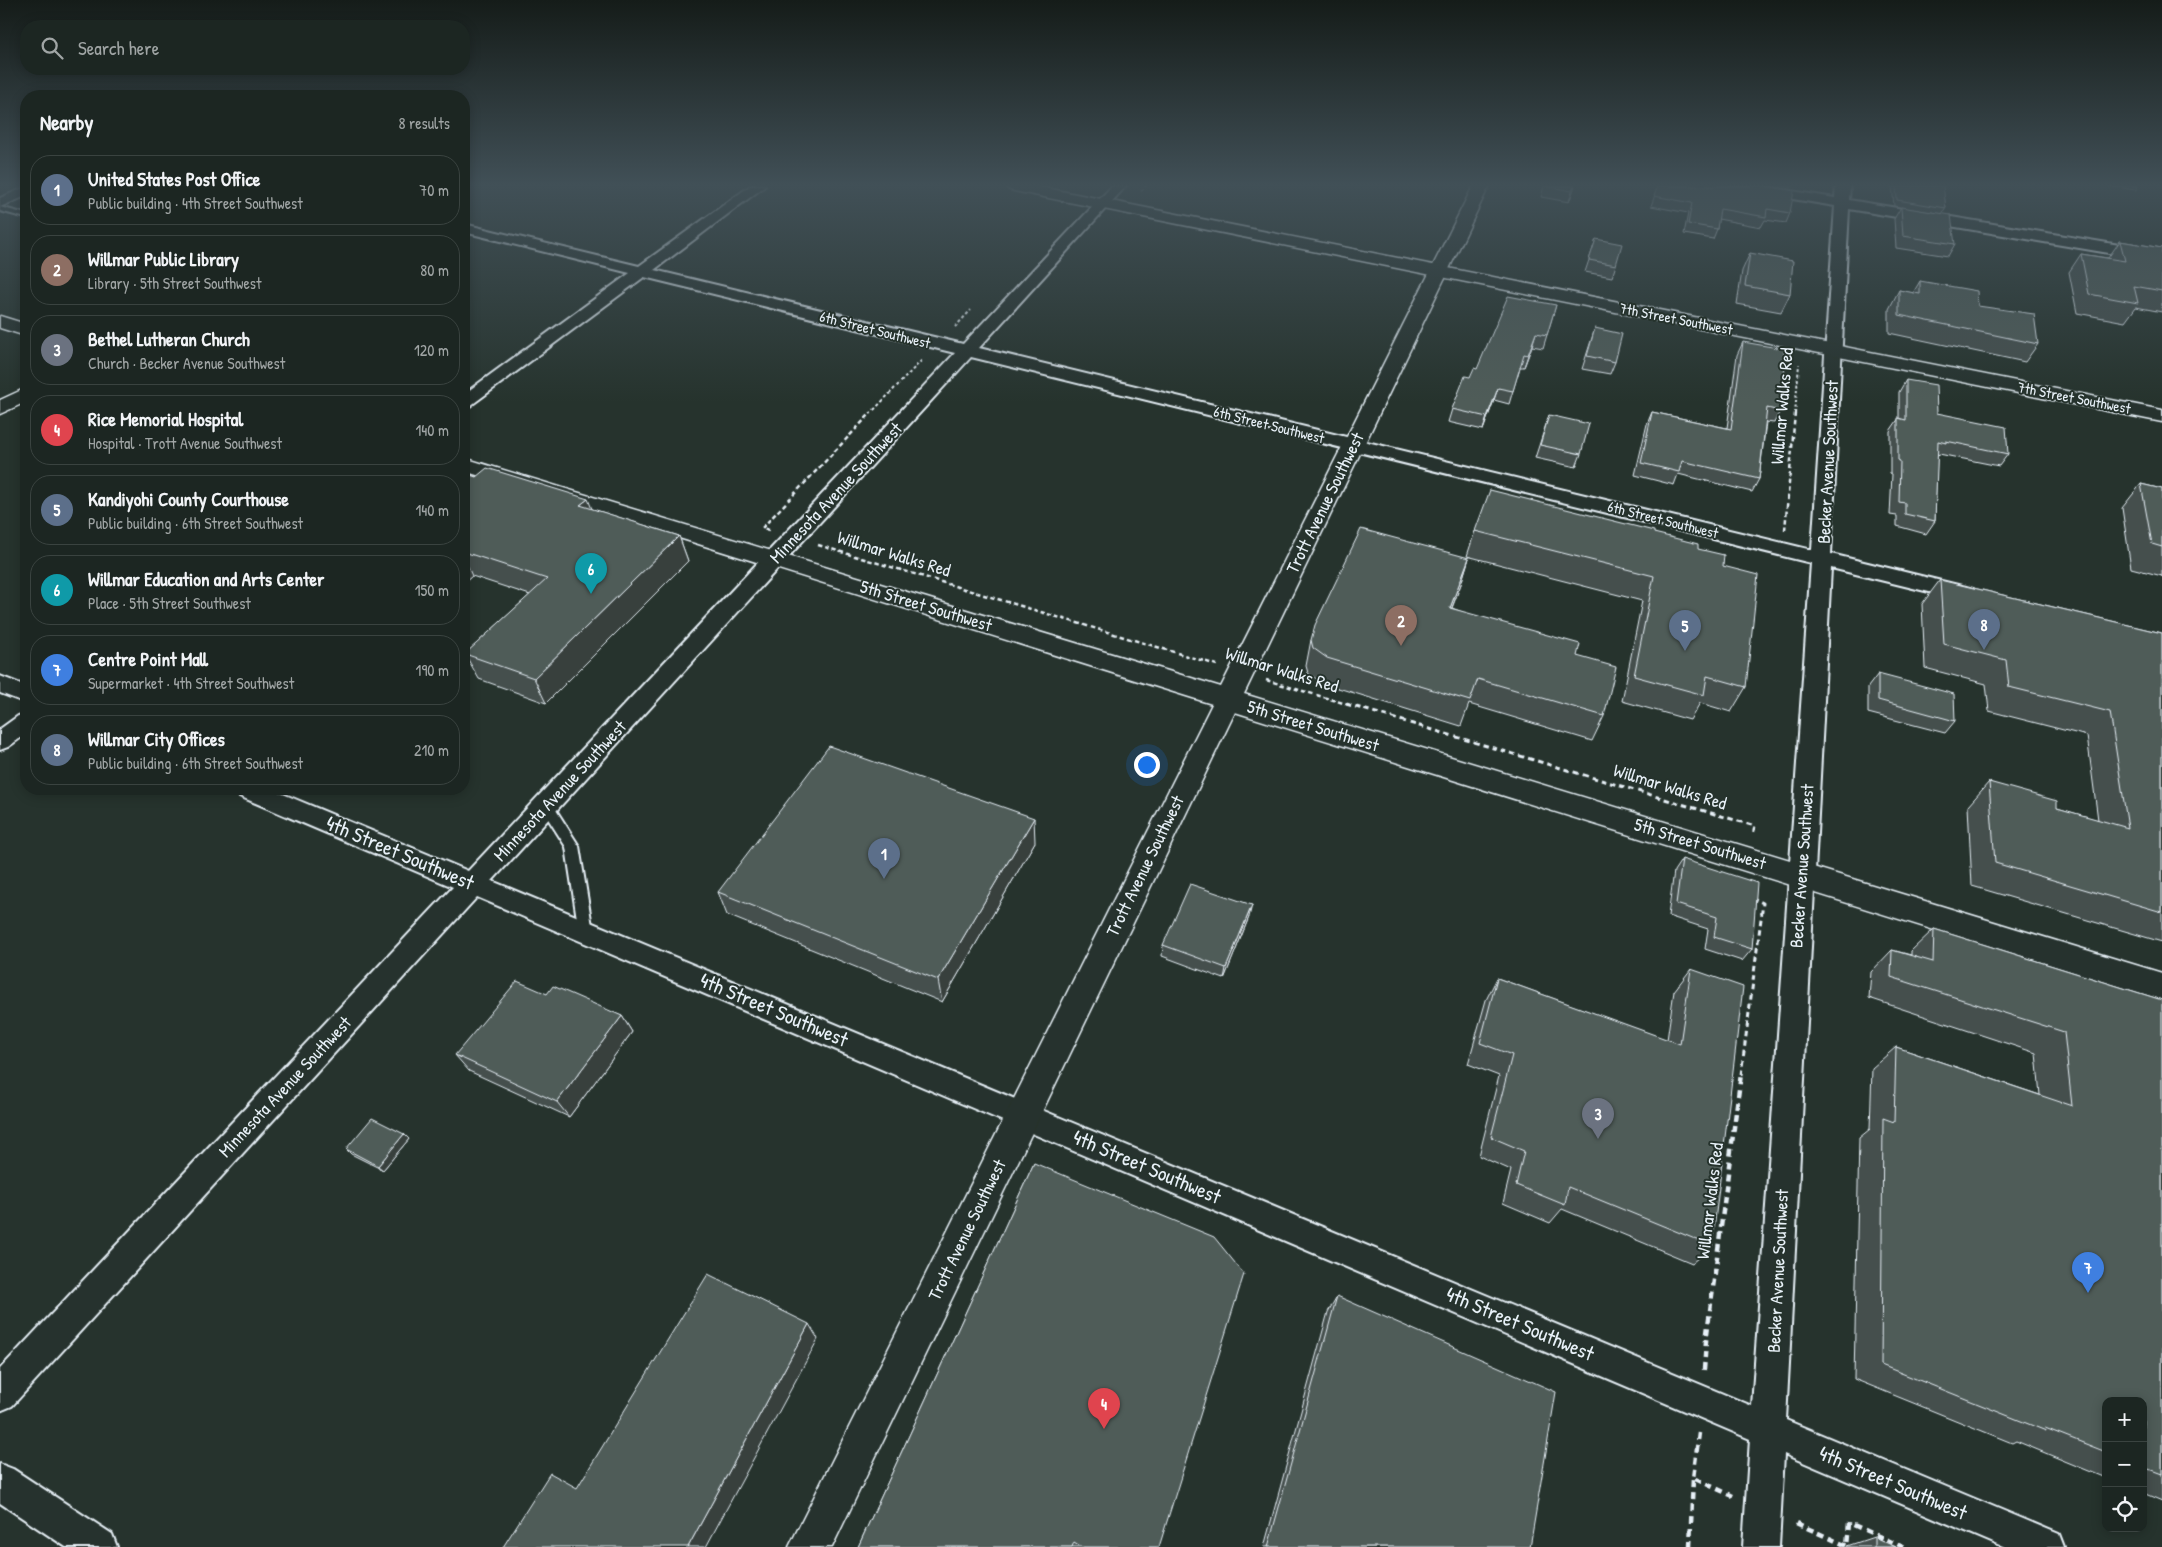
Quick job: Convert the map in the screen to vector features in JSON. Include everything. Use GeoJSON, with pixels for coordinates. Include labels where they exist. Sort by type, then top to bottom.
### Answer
{"type":"FeatureCollection","features":[{"type":"Feature","properties":{"kind":"street","name":"6th Street Southwest"},"geometry":{"type":"LineString","coordinates":[[585,258],[1987,600]]}},
{"type":"Feature","properties":{"kind":"street"},"geometry":{"type":"LineString","coordinates":[[470,398],[660,258]]}},
{"type":"Feature","properties":{"kind":"street","name":"Minnesota Avenue Southwest"},"geometry":{"type":"LineString","coordinates":[[0,1394],[1052,258]]}},
{"type":"Feature","properties":{"kind":"street","name":"7th Street Southwest"},"geometry":{"type":"LineString","coordinates":[[1375,258],[2162,416]]}},
{"type":"Feature","properties":{"kind":"street","name":"Trott Avenue Southwest"},"geometry":{"type":"LineString","coordinates":[[810,1547],[1444,258]]}},
{"type":"Feature","properties":{"kind":"street","name":"Becker Avenue Southwest"},"geometry":{"type":"LineString","coordinates":[[1761,1547],[1839,258]]}},
{"type":"Feature","properties":{"kind":"street"},"geometry":{"type":"LineString","coordinates":[[0,322],[20,328]]}},
{"type":"Feature","properties":{"kind":"street"},"geometry":{"type":"LineString","coordinates":[[0,408],[20,397]]}},
{"type":"Feature","properties":{"kind":"street","name":"5th Street Southwest"},"geometry":{"type":"LineString","coordinates":[[470,466],[2162,987]]}},
{"type":"Feature","properties":{"kind":"street"},"geometry":{"type":"LineString","coordinates":[[0,684],[20,692]]}},
{"type":"Feature","properties":{"kind":"street"},"geometry":{"type":"LineString","coordinates":[[0,741],[20,726]]}},
{"type":"Feature","properties":{"kind":"street","name":"4th Street Southwest"},"geometry":{"type":"LineString","coordinates":[[261,795],[1702,1401],[1768,1432],[2046,1547]]}},
{"type":"Feature","properties":{"kind":"street"},"geometry":{"type":"LineString","coordinates":[[0,1482],[99,1547]]}},
{"type":"Feature","properties":{"kind":"lane"},"geometry":{"type":"LineString","coordinates":[[546,806],[572,846],[586,932]]}},
{"type":"Feature","properties":{"kind":"path","name":"Willmar Walks Red"},"geometry":{"type":"LineString","coordinates":[[978,303],[762,528],[1755,826],[1749,860],[1748,895],[1763,903],[1706,1341],[1702,1401],[1693,1478],[1847,1546],[1849,1523],[1903,1547]]}},
{"type":"Feature","properties":{"kind":"path","name":"Willmar Walks Red"},"geometry":{"type":"LineString","coordinates":[[1783,550],[1802,344]]}},
{"type":"Feature","properties":{"kind":"path"},"geometry":{"type":"LineString","coordinates":[[1690,1547],[1693,1485]]}},
{"type":"Feature","properties":{"kind":"building"},"geometry":{"type":"Polygon","coordinates":[[[1590,258],[1618,258],[1616,265],[1589,260],[1590,258]]]}},
{"type":"Feature","properties":{"kind":"building"},"geometry":{"type":"Polygon","coordinates":[[[1749,258],[1778,258],[1793,261],[1790,294],[1745,286],[1749,258]]]}},
{"type":"Feature","properties":{"kind":"building"},"geometry":{"type":"Polygon","coordinates":[[[2082,258],[2107,258],[2125,261],[2124,258],[2162,258],[2162,291],[2134,286],[2138,303],[2089,294],[2082,258]]]}},
{"type":"Feature","properties":{"kind":"building"},"geometry":{"type":"Polygon","coordinates":[[[1920,281],[1977,291],[1978,306],[2034,314],[2038,344],[1899,315],[1899,290],[1920,294],[1920,281]]]}},
{"type":"Feature","properties":{"kind":"building"},"geometry":{"type":"Polygon","coordinates":[[[1508,296],[1556,305],[1547,335],[1536,333],[1528,355],[1524,354],[1513,391],[1498,388],[1487,417],[1452,409],[1465,376],[1470,377],[1474,368],[1477,369],[1508,296]]]}},
{"type":"Feature","properties":{"kind":"building"},"geometry":{"type":"Polygon","coordinates":[[[1595,328],[1622,334],[1615,362],[1587,356],[1595,328]]]}},
{"type":"Feature","properties":{"kind":"building"},"geometry":{"type":"Polygon","coordinates":[[[1743,342],[1784,349],[1785,383],[1783,383],[1780,411],[1767,408],[1759,479],[1682,461],[1679,472],[1641,463],[1652,412],[1731,429],[1743,342]]]}},
{"type":"Feature","properties":{"kind":"building"},"geometry":{"type":"Polygon","coordinates":[[[1906,380],[1936,385],[1937,413],[2006,427],[2008,454],[1938,441],[1935,521],[1905,514],[1905,503],[1899,502],[1898,418],[1906,420],[1906,380]]]}},
{"type":"Feature","properties":{"kind":"building"},"geometry":{"type":"Polygon","coordinates":[[[1549,415],[1589,424],[1581,454],[1540,445],[1549,415]]]}},
{"type":"Feature","properties":{"kind":"building"},"geometry":{"type":"Polygon","coordinates":[[[487,468],[588,499],[580,505],[679,536],[534,678],[470,656],[470,649],[547,579],[470,554],[470,475],[476,477],[487,468]]]}},
{"type":"Feature","properties":{"kind":"building"},"geometry":{"type":"Polygon","coordinates":[[[2141,484],[2162,489],[2162,547],[2152,544],[2141,484]]]}},
{"type":"Feature","properties":{"kind":"building"},"geometry":{"type":"Polygon","coordinates":[[[1490,490],[1654,531],[1654,533],[1698,544],[1698,549],[1724,555],[1723,566],[1758,575],[1746,687],[1707,676],[1704,695],[1634,676],[1654,576],[1475,531],[1490,490]]]}},
{"type":"Feature","properties":{"kind":"building"},"geometry":{"type":"Polygon","coordinates":[[[1361,529],[1469,558],[1450,608],[1580,644],[1577,656],[1616,667],[1604,716],[1478,679],[1470,701],[1327,658],[1313,648],[1311,640],[1315,625],[1361,529]]]}},
{"type":"Feature","properties":{"kind":"building"},"geometry":{"type":"Polygon","coordinates":[[[1940,580],[2162,633],[2162,912],[1995,863],[1989,782],[2057,801],[2057,808],[2128,828],[2110,712],[2009,687],[2006,660],[1944,644],[1940,580]]]}},
{"type":"Feature","properties":{"kind":"building"},"geometry":{"type":"Polygon","coordinates":[[[1878,674],[1954,694],[1955,721],[1878,700],[1878,674]]]}},
{"type":"Feature","properties":{"kind":"building"},"geometry":{"type":"Polygon","coordinates":[[[829,746],[1034,818],[938,980],[718,892],[829,746]]]}},
{"type":"Feature","properties":{"kind":"building"},"geometry":{"type":"Polygon","coordinates":[[[1682,859],[1757,883],[1752,949],[1714,937],[1717,917],[1676,904],[1682,859]]]}},
{"type":"Feature","properties":{"kind":"building"},"geometry":{"type":"Polygon","coordinates":[[[1190,884],[1252,905],[1226,968],[1163,945],[1190,884]]]}},
{"type":"Feature","properties":{"kind":"building"},"geometry":{"type":"Polygon","coordinates":[[[1934,929],[2162,1000],[2162,1474],[2147,1468],[2147,1397],[2102,1397],[2102,1450],[2045,1428],[2046,1431],[1881,1365],[1883,1118],[1894,1122],[1896,1047],[2072,1106],[2064,1032],[1891,977],[1892,950],[1933,962],[1934,929]]]}},
{"type":"Feature","properties":{"kind":"building"},"geometry":{"type":"Polygon","coordinates":[[[1691,969],[1743,987],[1712,1246],[1568,1187],[1565,1205],[1516,1185],[1524,1151],[1491,1137],[1512,1055],[1480,1043],[1497,978],[1680,1044],[1691,969]]]}},
{"type":"Feature","properties":{"kind":"building"},"geometry":{"type":"Polygon","coordinates":[[[517,981],[547,994],[553,986],[622,1016],[557,1102],[455,1055],[517,981]]]}},
{"type":"Feature","properties":{"kind":"building"},"geometry":{"type":"Polygon","coordinates":[[[372,1118],[404,1134],[378,1166],[346,1149],[372,1118]]]}},
{"type":"Feature","properties":{"kind":"building"},"geometry":{"type":"Polygon","coordinates":[[[1034,1163],[1214,1237],[1244,1274],[1159,1547],[1082,1547],[1074,1542],[1072,1547],[858,1547],[1034,1163]]]}},
{"type":"Feature","properties":{"kind":"building"},"geometry":{"type":"Polygon","coordinates":[[[708,1274],[809,1324],[688,1547],[503,1547],[550,1473],[577,1488],[708,1274]]]}},
{"type":"Feature","properties":{"kind":"building"},"geometry":{"type":"Polygon","coordinates":[[[1337,1296],[1556,1392],[1530,1547],[1268,1547],[1337,1296]]]}},
{"type":"Feature","properties":{"kind":"building"},"geometry":{"type":"Polygon","coordinates":[[[1874,1537],[1896,1547],[1874,1547],[1874,1537]]]}},
{"type":"Feature","properties":{"kind":"place","name":"Willmar Education and Arts Center"},"geometry":{"type":"Point","coordinates":[591,594]}},
{"type":"Feature","properties":{"kind":"place","name":"Willmar Public Library"},"geometry":{"type":"Point","coordinates":[1401,646]}},
{"type":"Feature","properties":{"kind":"place","name":"Willmar City Offices"},"geometry":{"type":"Point","coordinates":[1984,650]}},
{"type":"Feature","properties":{"kind":"place","name":"Kandiyohi County Courthouse"},"geometry":{"type":"Point","coordinates":[1685,651]}},
{"type":"Feature","properties":{"kind":"place","name":"United States Post Office"},"geometry":{"type":"Point","coordinates":[884,879]}},
{"type":"Feature","properties":{"kind":"place","name":"Bethel Lutheran Church"},"geometry":{"type":"Point","coordinates":[1598,1139]}},
{"type":"Feature","properties":{"kind":"place","name":"Centre Point Mall"},"geometry":{"type":"Point","coordinates":[2088,1293]}},
{"type":"Feature","properties":{"kind":"place","name":"Rice Memorial Hospital"},"geometry":{"type":"Point","coordinates":[1104,1429]}}]}
